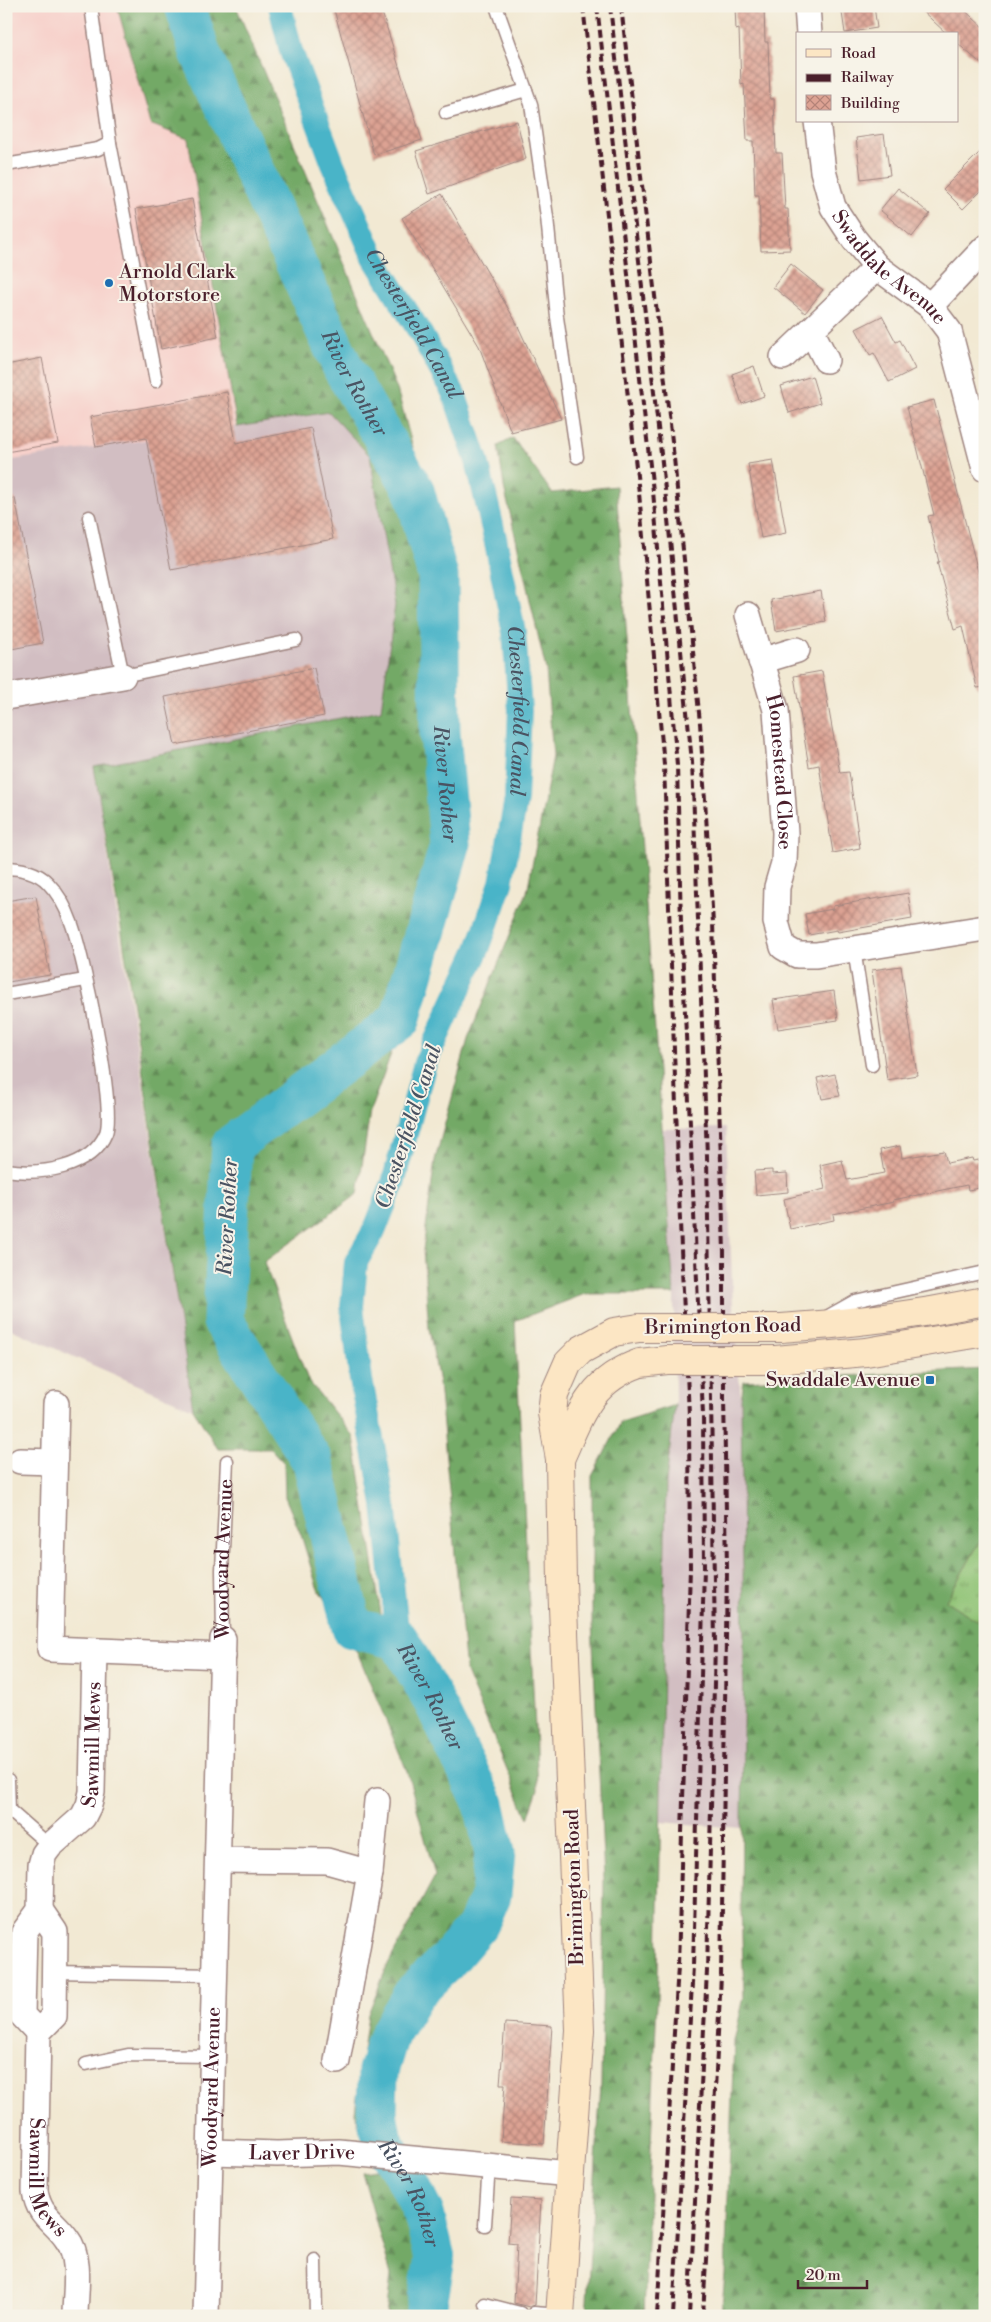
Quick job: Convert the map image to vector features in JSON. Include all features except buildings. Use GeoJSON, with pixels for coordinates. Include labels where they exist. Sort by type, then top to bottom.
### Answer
{"type":"FeatureCollection","features":[{"type":"Feature","properties":{"kind":"main road","name":"Brimington Road"},"geometry":{"type":"LineString","coordinates":[[552,2315],[570,2174],[580,2030],[562,1582],[560,1458],[552,1413],[554,1395],[568,1363],[581,1350],[614,1332],[639,1328],[781,1328],[813,1326],[892,1318],[985,1301]]}},
{"type":"Feature","properties":{"kind":"main road","name":"Brimington Road"},"geometry":{"type":"LineString","coordinates":[[560,1458],[591,1397],[605,1380],[627,1367],[640,1363],[667,1360],[775,1360],[866,1352],[985,1332]]}},
{"type":"Feature","properties":{"kind":"street"},"geometry":{"type":"LineString","coordinates":[[807,6],[809,32]]}},
{"type":"Feature","properties":{"kind":"street","name":"Swaddale Avenue"},"geometry":{"type":"LineString","coordinates":[[817,122],[823,171],[833,207],[854,239],[877,267],[930,306],[950,331],[985,469]]}},
{"type":"Feature","properties":{"kind":"street"},"geometry":{"type":"LineString","coordinates":[[930,306],[985,248]]}},
{"type":"Feature","properties":{"kind":"street"},"geometry":{"type":"LineString","coordinates":[[783,357],[877,267]]}},
{"type":"Feature","properties":{"kind":"street"},"geometry":{"type":"LineString","coordinates":[[811,330],[826,360]]}},
{"type":"Feature","properties":{"kind":"street","name":"Homestead Close"},"geometry":{"type":"LineString","coordinates":[[748,615],[776,710],[785,833],[784,863],[777,887],[776,922],[783,946],[797,954],[816,955],[985,928]]}},
{"type":"Feature","properties":{"kind":"street"},"geometry":{"type":"LineString","coordinates":[[761,661],[797,650]]}},
{"type":"Feature","properties":{"kind":"street"},"geometry":{"type":"LineString","coordinates":[[6,697],[123,676]]}},
{"type":"Feature","properties":{"kind":"street","name":"Woodyard Avenue"},"geometry":{"type":"LineString","coordinates":[[56,1404],[50,1649],[95,1651],[223,1648],[212,2152],[206,2316]]}},
{"type":"Feature","properties":{"kind":"street"},"geometry":{"type":"LineString","coordinates":[[13,1460],[54,1462]]}},
{"type":"Feature","properties":{"kind":"street","name":"Sawmill Mews"},"geometry":{"type":"LineString","coordinates":[[50,1846],[76,1825],[89,1806],[93,1777],[95,1651]]}},
{"type":"Feature","properties":{"kind":"street"},"geometry":{"type":"LineString","coordinates":[[337,2061],[370,1873],[377,1800]]}},
{"type":"Feature","properties":{"kind":"street"},"geometry":{"type":"LineString","coordinates":[[40,1910],[54,1932],[54,2016],[38,2032],[22,2015],[24,1932],[40,1910],[42,1865],[50,1846]]}},
{"type":"Feature","properties":{"kind":"street"},"geometry":{"type":"LineString","coordinates":[[218,1860],[327,1860],[370,1873]]}},
{"type":"Feature","properties":{"kind":"street","name":"Sawmill Mews"},"geometry":{"type":"LineString","coordinates":[[38,2032],[35,2191],[40,2209],[67,2239],[73,2250],[75,2262],[75,2316]]}},
{"type":"Feature","properties":{"kind":"street","name":"Laver Drive"},"geometry":{"type":"LineString","coordinates":[[212,2152],[361,2153],[570,2174]]}},
{"type":"Feature","properties":{"kind":"lane"},"geometry":{"type":"LineString","coordinates":[[90,6],[110,143],[156,381]]}},
{"type":"Feature","properties":{"kind":"lane"},"geometry":{"type":"LineString","coordinates":[[496,6],[530,104],[546,208],[557,317],[577,457]]}},
{"type":"Feature","properties":{"kind":"lane"},"geometry":{"type":"LineString","coordinates":[[446,113],[526,90]]}},
{"type":"Feature","properties":{"kind":"lane"},"geometry":{"type":"LineString","coordinates":[[6,165],[98,150],[110,143]]}},
{"type":"Feature","properties":{"kind":"lane"},"geometry":{"type":"LineString","coordinates":[[89,517],[123,676],[296,640]]}},
{"type":"Feature","properties":{"kind":"lane"},"geometry":{"type":"LineString","coordinates":[[6,868],[31,872],[47,881],[58,896],[71,921],[108,1091],[106,1132],[98,1146],[82,1160],[39,1171],[6,1170]]}},
{"type":"Feature","properties":{"kind":"lane"},"geometry":{"type":"LineString","coordinates":[[854,949],[872,1065]]}},
{"type":"Feature","properties":{"kind":"lane"},"geometry":{"type":"LineString","coordinates":[[6,994],[85,980]]}},
{"type":"Feature","properties":{"kind":"lane"},"geometry":{"type":"LineString","coordinates":[[813,1326],[836,1310],[855,1301],[985,1272]]}},
{"type":"Feature","properties":{"kind":"lane","name":"Woodyard Avenue"},"geometry":{"type":"LineString","coordinates":[[223,1648],[222,1570],[227,1461]]}},
{"type":"Feature","properties":{"kind":"lane"},"geometry":{"type":"LineString","coordinates":[[8,1780],[9,1810],[50,1846]]}},
{"type":"Feature","properties":{"kind":"lane"},"geometry":{"type":"LineString","coordinates":[[54,1972],[216,1975]]}},
{"type":"Feature","properties":{"kind":"lane"},"geometry":{"type":"LineString","coordinates":[[86,2064],[128,2055],[214,2056]]}},
{"type":"Feature","properties":{"kind":"lane"},"geometry":{"type":"LineString","coordinates":[[485,2225],[489,2165]]}},
{"type":"Feature","properties":{"kind":"lane"},"geometry":{"type":"LineString","coordinates":[[315,2260],[316,2316]]}},
{"type":"Feature","properties":{"kind":"lane"},"geometry":{"type":"LineString","coordinates":[[485,2304],[520,2312]]}},
{"type":"Feature","properties":{"kind":"shaded area","name":"Arnold Clark Motorstore"},"geometry":{"type":"Polygon","coordinates":[[[6,6],[117,6],[150,124],[188,139],[237,427],[6,461],[6,6]]]}},
{"type":"Feature","properties":{"kind":"shaded area"},"geometry":{"type":"Polygon","coordinates":[[[329,412],[370,456],[395,605],[381,710],[94,767],[193,1409],[6,1327],[6,461],[329,412]]]}},
{"type":"Feature","properties":{"kind":"shaded area"},"geometry":{"type":"Polygon","coordinates":[[[726,1128],[733,1306],[741,1399],[744,1647],[742,1828],[660,1822],[666,1483],[675,1405],[674,1294],[663,1129],[726,1128]]]}},
{"type":"Feature","properties":{"kind":"green space"},"geometry":{"type":"Polygon","coordinates":[[[117,6],[236,6],[397,389],[446,569],[449,817],[405,1016],[370,1111],[358,1194],[264,1262],[308,1380],[354,1437],[382,1621],[448,1754],[482,1848],[468,1915],[410,1979],[371,2047],[371,2134],[362,2136],[355,2112],[368,2014],[388,1964],[435,1876],[407,1771],[358,1654],[317,1587],[301,1535],[285,1497],[284,1463],[271,1449],[218,1449],[193,1409],[121,927],[94,767],[381,710],[395,605],[370,456],[329,412],[237,427],[188,139],[150,124],[117,6]]]}},
{"type":"Feature","properties":{"kind":"green space"},"geometry":{"type":"Polygon","coordinates":[[[513,438],[552,493],[616,486],[674,1294],[585,1294],[515,1321],[538,1789],[528,1819],[466,1672],[439,1383],[429,1329],[423,1250],[435,1160],[468,1039],[527,892],[553,756],[546,670],[504,487],[498,446],[513,438]]]}},
{"type":"Feature","properties":{"kind":"green space"},"geometry":{"type":"Polygon","coordinates":[[[985,1369],[985,1533],[946,1601],[985,1625],[985,2316],[721,2316],[725,2274],[734,2041],[744,1997],[741,1907],[744,1647],[741,1399],[744,1381],[985,1369]]]}},
{"type":"Feature","properties":{"kind":"green space"},"geometry":{"type":"Polygon","coordinates":[[[675,1405],[666,1483],[658,1976],[644,2316],[586,2316],[601,2084],[604,1880],[592,1623],[592,1476],[621,1422],[675,1405]]]}},
{"type":"Feature","properties":{"kind":"green space"},"geometry":{"type":"Polygon","coordinates":[[[985,1533],[985,1625],[946,1601],[985,1533]]]}},
{"type":"Feature","properties":{"kind":"green space"},"geometry":{"type":"Polygon","coordinates":[[[384,2169],[412,2211],[426,2258],[411,2316],[386,2316],[391,2275],[362,2172],[384,2169]]]}},
{"type":"Feature","properties":{"kind":"waterway","name":"River Rother"},"geometry":{"type":"LineString","coordinates":[[185,6],[200,52],[344,370],[414,490],[438,576],[440,733],[450,845],[400,1020],[232,1145],[223,1321],[313,1462],[352,1628],[398,1639],[432,1698],[484,1804],[495,1853],[491,1895],[478,1925],[448,1960],[414,1993],[389,2035],[378,2071],[377,2113],[382,2141],[407,2179],[424,2214],[435,2258],[425,2316]]}},
{"type":"Feature","properties":{"kind":"waterway","name":"Chesterfield Canal"},"geometry":{"type":"LineString","coordinates":[[280,6],[291,51],[333,164],[374,258],[421,334],[454,394],[477,461],[514,632],[520,710],[516,799],[501,883],[478,949],[425,1063],[393,1183],[375,1229],[356,1262],[352,1307],[361,1380],[384,1504],[398,1639]]}},
{"type":"Feature","properties":{"kind":"railway"},"geometry":{"type":"LineString","coordinates":[[583,6],[639,493],[664,765],[681,1249],[689,1415],[690,1568],[678,1966],[657,2316]]}},
{"type":"Feature","properties":{"kind":"railway"},"geometry":{"type":"LineString","coordinates":[[597,6],[653,491],[677,765],[681,923],[703,1415],[704,1568],[693,1966],[673,2316]]}},
{"type":"Feature","properties":{"kind":"railway"},"geometry":{"type":"LineString","coordinates":[[610,6],[665,489],[692,762],[707,1156],[715,1643],[707,1971],[689,2316]]}},
{"type":"Feature","properties":{"kind":"railway"},"geometry":{"type":"LineString","coordinates":[[621,6],[674,458],[700,723],[713,923],[724,1251],[727,1569],[721,1976],[703,2316]]}},
{"type":"Feature","properties":{"kind":"place","name":"Arnold Clark Motorstore"},"geometry":{"type":"Point","coordinates":[109,283]}},
{"type":"Feature","properties":{"kind":"place","name":"Swaddale Avenue"},"geometry":{"type":"Point","coordinates":[930,1380]}}]}
